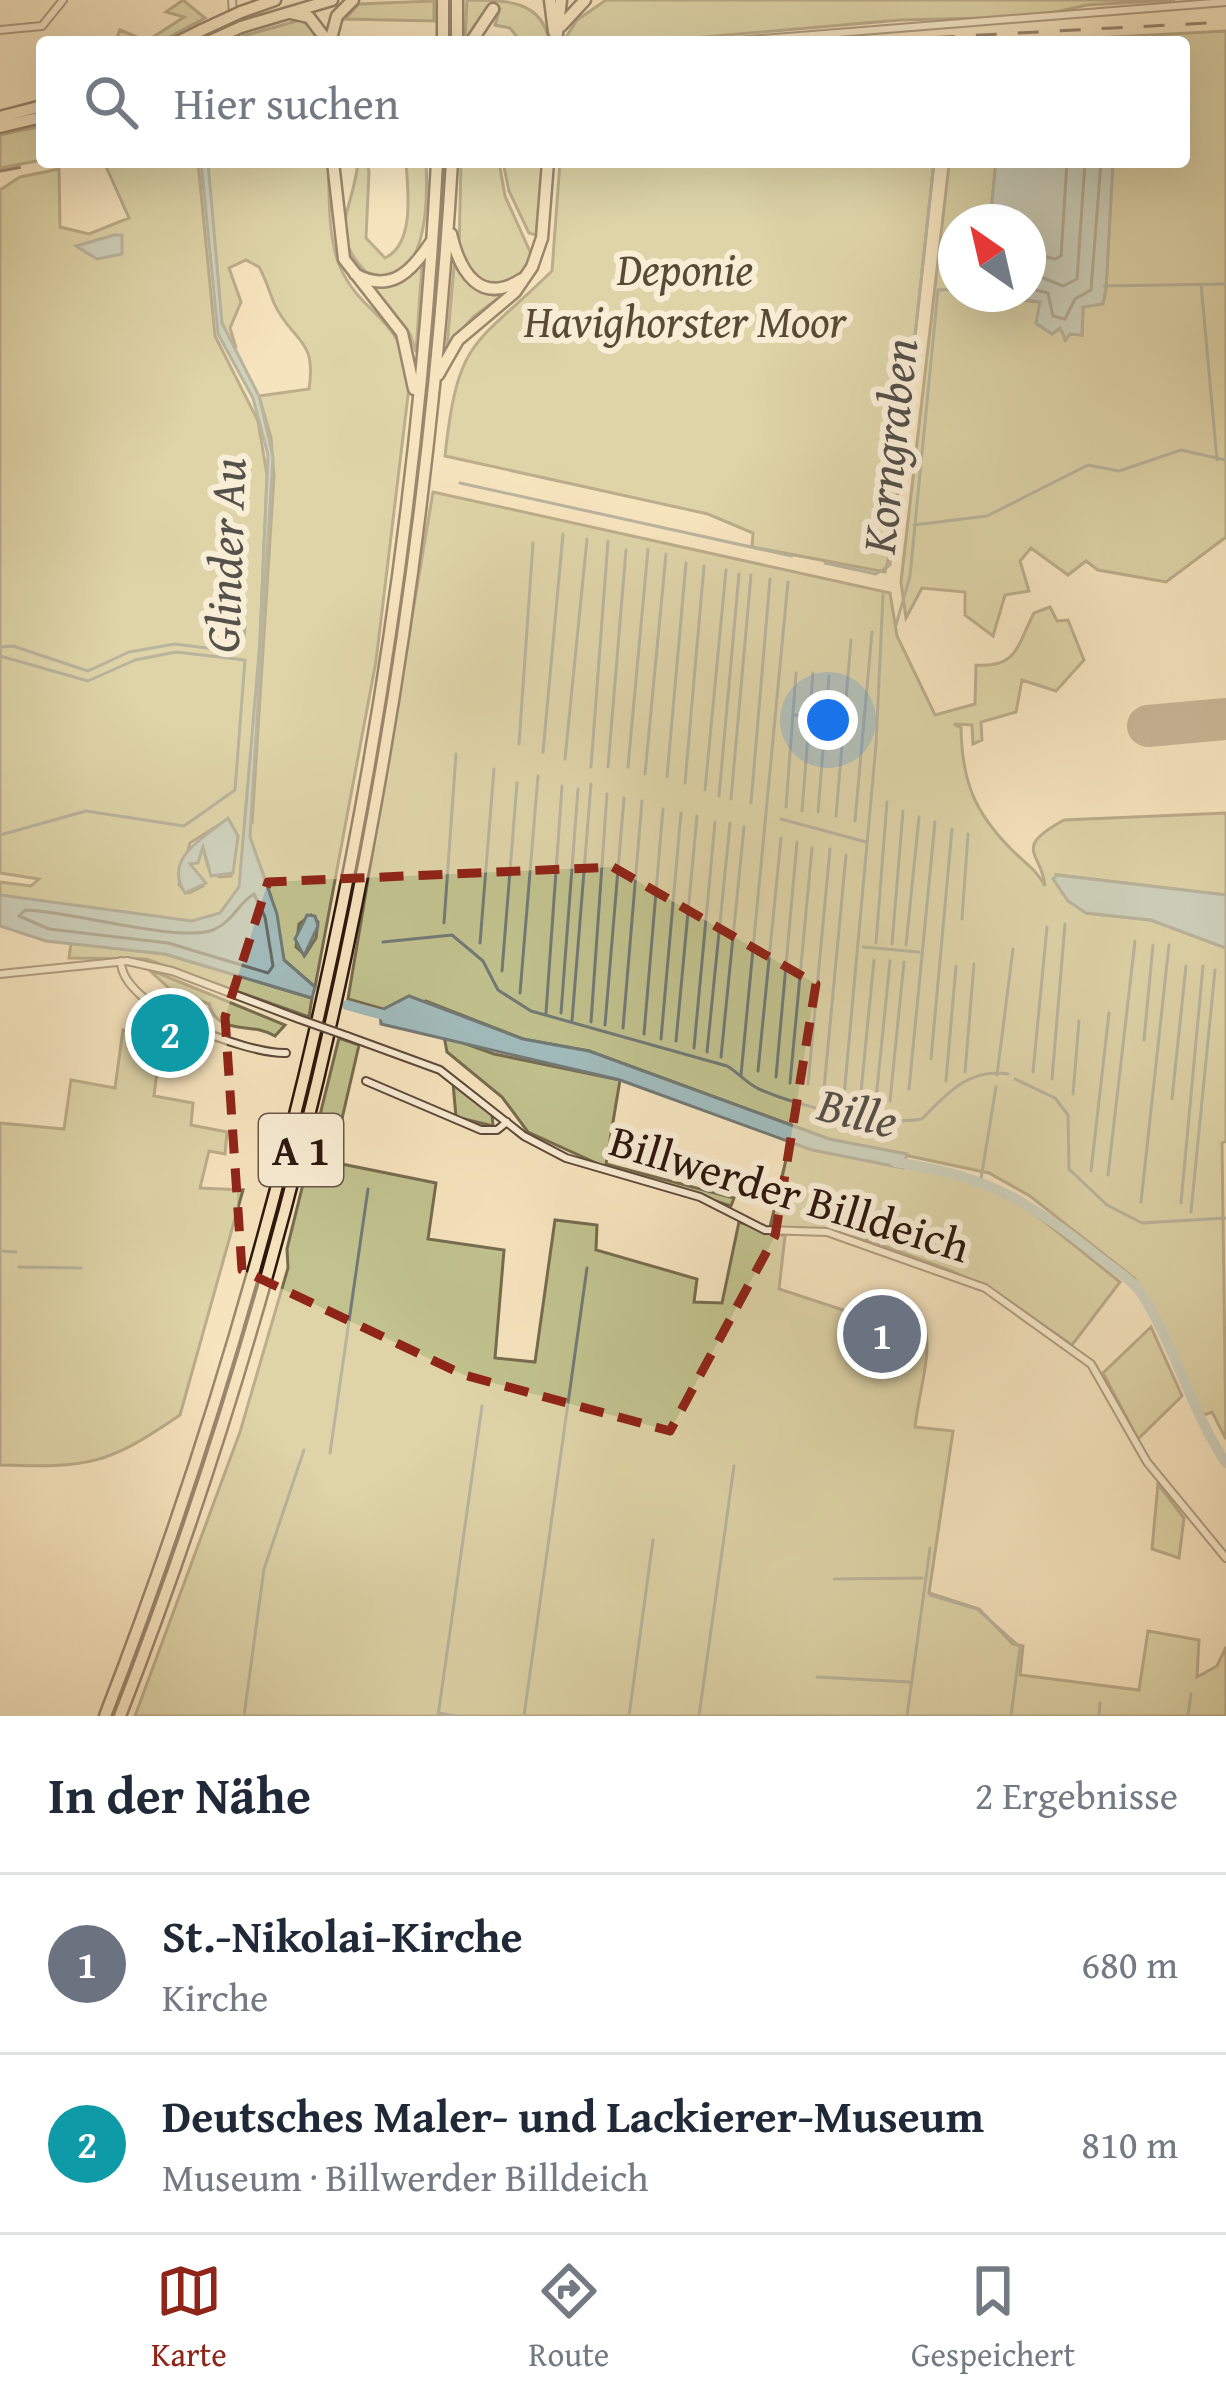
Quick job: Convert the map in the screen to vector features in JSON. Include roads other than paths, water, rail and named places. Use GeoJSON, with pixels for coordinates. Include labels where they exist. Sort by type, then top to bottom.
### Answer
{"type":"FeatureCollection","features":[{"type":"Feature","properties":{"kind":"highway"},"geometry":{"type":"LineString","coordinates":[[205,36],[241,12],[274,0]]}},
{"type":"Feature","properties":{"kind":"highway"},"geometry":{"type":"LineString","coordinates":[[205,36],[332,0]]}},
{"type":"Feature","properties":{"kind":"highway"},"geometry":{"type":"LineString","coordinates":[[328,36],[326,18],[332,0]]}},
{"type":"Feature","properties":{"kind":"highway"},"geometry":{"type":"LineString","coordinates":[[331,36],[337,16],[353,0]]}},
{"type":"Feature","properties":{"kind":"highway"},"geometry":{"type":"LineString","coordinates":[[442,36],[443,0]]}},
{"type":"Feature","properties":{"kind":"highway"},"geometry":{"type":"LineString","coordinates":[[457,0],[457,36]]}},
{"type":"Feature","properties":{"kind":"highway"},"geometry":{"type":"LineString","coordinates":[[550,0],[557,36]]}},
{"type":"Feature","properties":{"kind":"highway"},"geometry":{"type":"LineString","coordinates":[[557,36],[561,0]]}},
{"type":"Feature","properties":{"kind":"highway"},"geometry":{"type":"LineString","coordinates":[[558,36],[585,0]]}},
{"type":"Feature","properties":{"kind":"highway"},"geometry":{"type":"LineString","coordinates":[[475,36],[493,9]]}},
{"type":"Feature","properties":{"kind":"highway"},"geometry":{"type":"LineString","coordinates":[[282,13],[309,16],[324,36]]}},
{"type":"Feature","properties":{"kind":"highway"},"geometry":{"type":"LineString","coordinates":[[0,117],[36,108]]}},
{"type":"Feature","properties":{"kind":"highway"},"geometry":{"type":"LineString","coordinates":[[0,127],[36,118]]}},
{"type":"Feature","properties":{"kind":"highway"},"geometry":{"type":"LineString","coordinates":[[334,168],[339,243],[352,272],[402,333],[418,403]]}},
{"type":"Feature","properties":{"kind":"highway","name":"A 1"},"geometry":{"type":"LineString","coordinates":[[105,1716],[181,1506],[296,1110],[369,764],[418,403],[437,168]]}},
{"type":"Feature","properties":{"kind":"highway","name":"A 1"},"geometry":{"type":"LineString","coordinates":[[121,1716],[224,1420],[332,1025],[394,697],[436,377],[452,168]]}},
{"type":"Feature","properties":{"kind":"highway"},"geometry":{"type":"LineString","coordinates":[[436,377],[466,331],[515,292],[529,273],[542,238],[548,168]]}},
{"type":"Feature","properties":{"kind":"highway"},"geometry":{"type":"LineString","coordinates":[[448,223],[459,265],[475,284],[506,287],[529,273]]}},
{"type":"Feature","properties":{"kind":"highway"},"geometry":{"type":"LineString","coordinates":[[352,272],[367,280],[394,280],[410,272],[433,239]]}},
{"type":"Feature","properties":{"kind":"street"},"geometry":{"type":"LineString","coordinates":[[0,30],[42,26],[63,0]]}},
{"type":"Feature","properties":{"kind":"street"},"geometry":{"type":"LineString","coordinates":[[232,0],[235,36]]}},
{"type":"Feature","properties":{"kind":"street"},"geometry":{"type":"LineString","coordinates":[[800,36],[1226,2]]}},
{"type":"Feature","properties":{"kind":"street"},"geometry":{"type":"LineString","coordinates":[[121,961],[129,983],[196,1033],[286,1053]]}},
{"type":"Feature","properties":{"kind":"street","name":"Billwerder Billdeich"},"geometry":{"type":"LineString","coordinates":[[0,974],[121,961],[172,971],[440,1070],[552,1153],[710,1200],[765,1230],[845,1237],[986,1288],[1091,1364],[1148,1462],[1226,1558]]}},
{"type":"Feature","properties":{"kind":"street","name":"Billwerder Billdeich"},"geometry":{"type":"LineString","coordinates":[[366,1081],[481,1130],[497,1130],[507,1122]]}},
{"type":"Feature","properties":{"kind":"water"},"geometry":{"type":"Polygon","coordinates":[[[202,168],[209,168],[222,323],[259,396],[273,457],[250,837],[277,914],[284,960],[315,987],[312,998],[165,954],[46,941],[0,926],[0,895],[192,921],[220,913],[239,887],[260,641],[268,455],[253,398],[218,334],[202,168]]]}},
{"type":"Feature","properties":{"kind":"water"},"geometry":{"type":"Polygon","coordinates":[[[995,168],[1113,168],[1103,304],[1083,307],[1082,335],[1070,334],[1066,340],[1060,328],[1052,334],[1036,323],[1038,312],[1046,312],[1046,204],[992,204],[995,168]]]}},
{"type":"Feature","properties":{"kind":"water"},"geometry":{"type":"Polygon","coordinates":[[[122,235],[122,254],[97,259],[76,246],[122,235]]]}},
{"type":"Feature","properties":{"kind":"water"},"geometry":{"type":"Polygon","coordinates":[[[228,818],[238,836],[233,873],[211,876],[203,847],[198,863],[190,864],[206,883],[185,893],[179,880],[183,858],[228,818]]]}},
{"type":"Feature","properties":{"kind":"water"},"geometry":{"type":"Polygon","coordinates":[[[1057,875],[1226,895],[1226,948],[1151,920],[1086,913],[1068,901],[1053,879],[1057,875]]]}},
{"type":"Feature","properties":{"kind":"water"},"geometry":{"type":"Polygon","coordinates":[[[307,915],[315,916],[318,926],[304,956],[295,939],[307,915]]]}},
{"type":"Feature","properties":{"kind":"water"},"geometry":{"type":"Polygon","coordinates":[[[409,996],[523,1039],[589,1051],[829,1139],[907,1154],[903,1168],[812,1150],[620,1080],[381,1024],[380,1011],[409,996]]]}},
{"type":"Feature","properties":{"kind":"waterway"},"geometry":{"type":"LineString","coordinates":[[825,563],[876,574],[890,565],[933,168]]}},
{"type":"Feature","properties":{"kind":"waterway"},"geometry":{"type":"LineString","coordinates":[[1201,284],[1217,460]]}},
{"type":"Feature","properties":{"kind":"waterway"},"geometry":{"type":"LineString","coordinates":[[1104,286],[1226,284]]}},
{"type":"Feature","properties":{"kind":"waterway","name":"Korngraben"},"geometry":{"type":"LineString","coordinates":[[896,625],[910,576],[938,290]]}},
{"type":"Feature","properties":{"kind":"waterway"},"geometry":{"type":"LineString","coordinates":[[914,525],[987,516],[1088,465],[1119,471],[1181,450],[1226,460]]}},
{"type":"Feature","properties":{"kind":"waterway"},"geometry":{"type":"LineString","coordinates":[[460,483],[792,556]]}},
{"type":"Feature","properties":{"kind":"waterway"},"geometry":{"type":"LineString","coordinates":[[543,752],[563,534]]}},
{"type":"Feature","properties":{"kind":"waterway"},"geometry":{"type":"LineString","coordinates":[[565,759],[587,539]]}},
{"type":"Feature","properties":{"kind":"waterway"},"geometry":{"type":"LineString","coordinates":[[591,767],[608,541]]}},
{"type":"Feature","properties":{"kind":"waterway"},"geometry":{"type":"LineString","coordinates":[[519,744],[533,543]]}},
{"type":"Feature","properties":{"kind":"waterway"},"geometry":{"type":"LineString","coordinates":[[628,767],[648,549]]}},
{"type":"Feature","properties":{"kind":"waterway"},"geometry":{"type":"LineString","coordinates":[[608,767],[626,550]]}},
{"type":"Feature","properties":{"kind":"waterway"},"geometry":{"type":"LineString","coordinates":[[645,774],[666,554]]}},
{"type":"Feature","properties":{"kind":"waterway"},"geometry":{"type":"LineString","coordinates":[[667,777],[686,563]]}},
{"type":"Feature","properties":{"kind":"waterway"},"geometry":{"type":"LineString","coordinates":[[685,783],[704,566]]}},
{"type":"Feature","properties":{"kind":"waterway"},"geometry":{"type":"LineString","coordinates":[[705,790],[726,570]]}},
{"type":"Feature","properties":{"kind":"waterway"},"geometry":{"type":"LineString","coordinates":[[719,796],[739,574]]}},
{"type":"Feature","properties":{"kind":"waterway"},"geometry":{"type":"LineString","coordinates":[[731,799],[751,575]]}},
{"type":"Feature","properties":{"kind":"waterway"},"geometry":{"type":"LineString","coordinates":[[751,803],[770,579]]}},
{"type":"Feature","properties":{"kind":"waterway"},"geometry":{"type":"LineString","coordinates":[[741,1075],[788,582]]}},
{"type":"Feature","properties":{"kind":"waterway"},"geometry":{"type":"LineString","coordinates":[[843,1107],[876,745],[883,595]]}},
{"type":"Feature","properties":{"kind":"waterway","name":"Glinder Au"},"geometry":{"type":"LineString","coordinates":[[0,647],[13,646],[88,671],[129,652],[175,644],[223,650],[234,640],[244,640],[245,626]]}},
{"type":"Feature","properties":{"kind":"waterway"},"geometry":{"type":"LineString","coordinates":[[855,821],[872,632]]}},
{"type":"Feature","properties":{"kind":"waterway"},"geometry":{"type":"LineString","coordinates":[[836,816],[851,640]]}},
{"type":"Feature","properties":{"kind":"waterway","name":"Glinder Au"},"geometry":{"type":"LineString","coordinates":[[0,656],[88,681],[135,660],[176,652],[245,660],[235,790],[184,826],[86,811],[0,835]]}},
{"type":"Feature","properties":{"kind":"waterway"},"geometry":{"type":"LineString","coordinates":[[786,807],[796,673]]}},
{"type":"Feature","properties":{"kind":"waterway"},"geometry":{"type":"LineString","coordinates":[[802,811],[813,673]]}},
{"type":"Feature","properties":{"kind":"waterway"},"geometry":{"type":"LineString","coordinates":[[818,812],[829,676]]}},
{"type":"Feature","properties":{"kind":"waterway"},"geometry":{"type":"LineString","coordinates":[[795,715],[843,721]]}},
{"type":"Feature","properties":{"kind":"waterway"},"geometry":{"type":"LineString","coordinates":[[444,923],[456,754]]}},
{"type":"Feature","properties":{"kind":"waterway"},"geometry":{"type":"LineString","coordinates":[[480,943],[494,769]]}},
{"type":"Feature","properties":{"kind":"waterway"},"geometry":{"type":"LineString","coordinates":[[520,993],[538,776]]}},
{"type":"Feature","properties":{"kind":"waterway"},"geometry":{"type":"LineString","coordinates":[[502,971],[517,783]]}},
{"type":"Feature","properties":{"kind":"waterway"},"geometry":{"type":"LineString","coordinates":[[572,1021],[591,784]]}},
{"type":"Feature","properties":{"kind":"waterway"},"geometry":{"type":"LineString","coordinates":[[546,1013],[562,786]]}},
{"type":"Feature","properties":{"kind":"waterway"},"geometry":{"type":"LineString","coordinates":[[561,1013],[578,789]]}},
{"type":"Feature","properties":{"kind":"waterway"},"geometry":{"type":"LineString","coordinates":[[591,1022],[607,794]]}},
{"type":"Feature","properties":{"kind":"waterway"},"geometry":{"type":"LineString","coordinates":[[605,1025],[624,798]]}},
{"type":"Feature","properties":{"kind":"waterway"},"geometry":{"type":"LineString","coordinates":[[623,1028],[642,801]]}},
{"type":"Feature","properties":{"kind":"waterway"},"geometry":{"type":"LineString","coordinates":[[876,943],[887,802]]}},
{"type":"Feature","properties":{"kind":"waterway"},"geometry":{"type":"LineString","coordinates":[[644,1034],[663,809]]}},
{"type":"Feature","properties":{"kind":"waterway"},"geometry":{"type":"LineString","coordinates":[[892,944],[903,811]]}},
{"type":"Feature","properties":{"kind":"waterway"},"geometry":{"type":"LineString","coordinates":[[661,1039],[681,813]]}},
{"type":"Feature","properties":{"kind":"waterway"},"geometry":{"type":"LineString","coordinates":[[676,1041],[697,816]]}},
{"type":"Feature","properties":{"kind":"waterway"},"geometry":{"type":"LineString","coordinates":[[906,945],[919,817]]}},
{"type":"Feature","properties":{"kind":"waterway"},"geometry":{"type":"LineString","coordinates":[[781,819],[866,842]]}},
{"type":"Feature","properties":{"kind":"waterway"},"geometry":{"type":"LineString","coordinates":[[694,1048],[715,822]]}},
{"type":"Feature","properties":{"kind":"waterway"},"geometry":{"type":"LineString","coordinates":[[909,1089],[935,822]]}},
{"type":"Feature","properties":{"kind":"waterway"},"geometry":{"type":"LineString","coordinates":[[707,1052],[730,823]]}},
{"type":"Feature","properties":{"kind":"waterway"},"geometry":{"type":"LineString","coordinates":[[721,1057],[744,827]]}},
{"type":"Feature","properties":{"kind":"waterway"},"geometry":{"type":"LineString","coordinates":[[931,1059],[952,829]]}},
{"type":"Feature","properties":{"kind":"waterway"},"geometry":{"type":"LineString","coordinates":[[962,919],[968,834]]}},
{"type":"Feature","properties":{"kind":"waterway"},"geometry":{"type":"LineString","coordinates":[[758,1071],[781,838]]}},
{"type":"Feature","properties":{"kind":"waterway"},"geometry":{"type":"LineString","coordinates":[[776,1077],[797,842]]}},
{"type":"Feature","properties":{"kind":"waterway"},"geometry":{"type":"LineString","coordinates":[[790,1083],[812,848]]}},
{"type":"Feature","properties":{"kind":"waterway"},"geometry":{"type":"LineString","coordinates":[[808,1084],[830,849]]}},
{"type":"Feature","properties":{"kind":"waterway"},"geometry":{"type":"LineString","coordinates":[[824,1089],[846,855]]}},
{"type":"Feature","properties":{"kind":"waterway"},"geometry":{"type":"LineString","coordinates":[[1052,1079],[1065,924]]}},
{"type":"Feature","properties":{"kind":"waterway"},"geometry":{"type":"LineString","coordinates":[[1033,1072],[1047,927]]}},
{"type":"Feature","properties":{"kind":"waterway"},"geometry":{"type":"LineString","coordinates":[[383,942],[452,935],[483,961],[498,990],[531,1011],[727,1066],[759,1089],[840,1113],[885,1120],[922,1119],[970,1079],[1008,1074]]}},
{"type":"Feature","properties":{"kind":"waterway"},"geometry":{"type":"LineString","coordinates":[[1108,1175],[1135,941]]}},
{"type":"Feature","properties":{"kind":"waterway"},"geometry":{"type":"LineString","coordinates":[[1144,1040],[1153,945]]}},
{"type":"Feature","properties":{"kind":"waterway"},"geometry":{"type":"LineString","coordinates":[[1141,1202],[1169,945]]}},
{"type":"Feature","properties":{"kind":"waterway"},"geometry":{"type":"LineString","coordinates":[[863,947],[919,952]]}},
{"type":"Feature","properties":{"kind":"waterway"},"geometry":{"type":"LineString","coordinates":[[997,1075],[1013,949]]}},
{"type":"Feature","properties":{"kind":"waterway"},"geometry":{"type":"LineString","coordinates":[[860,1102],[874,960]]}},
{"type":"Feature","properties":{"kind":"waterway"},"geometry":{"type":"LineString","coordinates":[[876,1099],[890,961]]}},
{"type":"Feature","properties":{"kind":"waterway"},"geometry":{"type":"LineString","coordinates":[[890,1101],[904,962]]}},
{"type":"Feature","properties":{"kind":"waterway"},"geometry":{"type":"LineString","coordinates":[[965,1072],[974,964]]}},
{"type":"Feature","properties":{"kind":"waterway"},"geometry":{"type":"LineString","coordinates":[[946,1081],[956,966]]}},
{"type":"Feature","properties":{"kind":"waterway"},"geometry":{"type":"LineString","coordinates":[[1172,1099],[1186,966]]}},
{"type":"Feature","properties":{"kind":"waterway"},"geometry":{"type":"LineString","coordinates":[[1181,1203],[1203,966]]}},
{"type":"Feature","properties":{"kind":"waterway"},"geometry":{"type":"LineString","coordinates":[[1191,1212],[1215,970]]}},
{"type":"Feature","properties":{"kind":"waterway","name":"Bille"},"geometry":{"type":"LineString","coordinates":[[347,1005],[394,1018]]}},
{"type":"Feature","properties":{"kind":"waterway"},"geometry":{"type":"LineString","coordinates":[[1091,1171],[1109,1013]]}},
{"type":"Feature","properties":{"kind":"waterway"},"geometry":{"type":"LineString","coordinates":[[1073,1094],[1079,1021]]}},
{"type":"Feature","properties":{"kind":"waterway"},"geometry":{"type":"LineString","coordinates":[[1015,1079],[1055,1098],[1068,1115],[1069,1169],[1107,1205],[1142,1223],[1226,1218]]}},
{"type":"Feature","properties":{"kind":"waterway"},"geometry":{"type":"LineString","coordinates":[[981,1179],[996,1087]]}},
{"type":"Feature","properties":{"kind":"waterway","name":"Bille"},"geometry":{"type":"LineString","coordinates":[[895,1162],[954,1174],[1024,1203],[1133,1284],[1155,1317],[1226,1463]]}},
{"type":"Feature","properties":{"kind":"waterway"},"geometry":{"type":"LineString","coordinates":[[330,1453],[368,1189]]}},
{"type":"Feature","properties":{"kind":"waterway"},"geometry":{"type":"LineString","coordinates":[[0,1251],[16,1252]]}},
{"type":"Feature","properties":{"kind":"waterway"},"geometry":{"type":"LineString","coordinates":[[19,1267],[81,1268]]}},
{"type":"Feature","properties":{"kind":"waterway"},"geometry":{"type":"LineString","coordinates":[[524,1716],[587,1268]]}},
{"type":"Feature","properties":{"kind":"waterway"},"geometry":{"type":"LineString","coordinates":[[438,1716],[482,1406]]}},
{"type":"Feature","properties":{"kind":"waterway"},"geometry":{"type":"LineString","coordinates":[[244,1716],[264,1569],[304,1450]]}},
{"type":"Feature","properties":{"kind":"waterway"},"geometry":{"type":"LineString","coordinates":[[699,1716],[734,1466]]}},
{"type":"Feature","properties":{"kind":"waterway"},"geometry":{"type":"LineString","coordinates":[[629,1716],[653,1540]]}},
{"type":"Feature","properties":{"kind":"waterway"},"geometry":{"type":"LineString","coordinates":[[907,1716],[930,1548]]}},
{"type":"Feature","properties":{"kind":"waterway"},"geometry":{"type":"LineString","coordinates":[[834,1579],[922,1578]]}},
{"type":"Feature","properties":{"kind":"waterway"},"geometry":{"type":"LineString","coordinates":[[930,1595],[977,1609],[1020,1647],[1011,1716]]}},
{"type":"Feature","properties":{"kind":"waterway"},"geometry":{"type":"LineString","coordinates":[[817,1677],[909,1682]]}},
{"type":"Feature","properties":{"kind":"waterway"},"geometry":{"type":"LineString","coordinates":[[1188,1716],[1191,1694]]}},
{"type":"Feature","properties":{"kind":"waterway"},"geometry":{"type":"LineString","coordinates":[[1099,1716],[1100,1703]]}},
{"type":"Feature","properties":{"kind":"waterway"},"geometry":{"type":"LineString","coordinates":[[439,1713],[455,1716]]}},
{"type":"Feature","properties":{"kind":"railway"},"geometry":{"type":"LineString","coordinates":[[963,36],[1226,22]]}},
{"type":"Feature","properties":{"kind":"railway"},"geometry":{"type":"LineString","coordinates":[[0,171],[36,165]]}},
{"type":"Feature","properties":{"kind":"place","name":"Deutsches Maler- und Lackierer-Museum"},"geometry":{"type":"Point","coordinates":[170,1033]}},
{"type":"Feature","properties":{"kind":"place","name":"St.-Nikolai-Kirche"},"geometry":{"type":"Point","coordinates":[882,1334]}},
{"type":"Feature","properties":{"kind":"park label","name":"Deponie Havighorster Moor"},"geometry":{"type":"Point","coordinates":[685,295]}}]}
